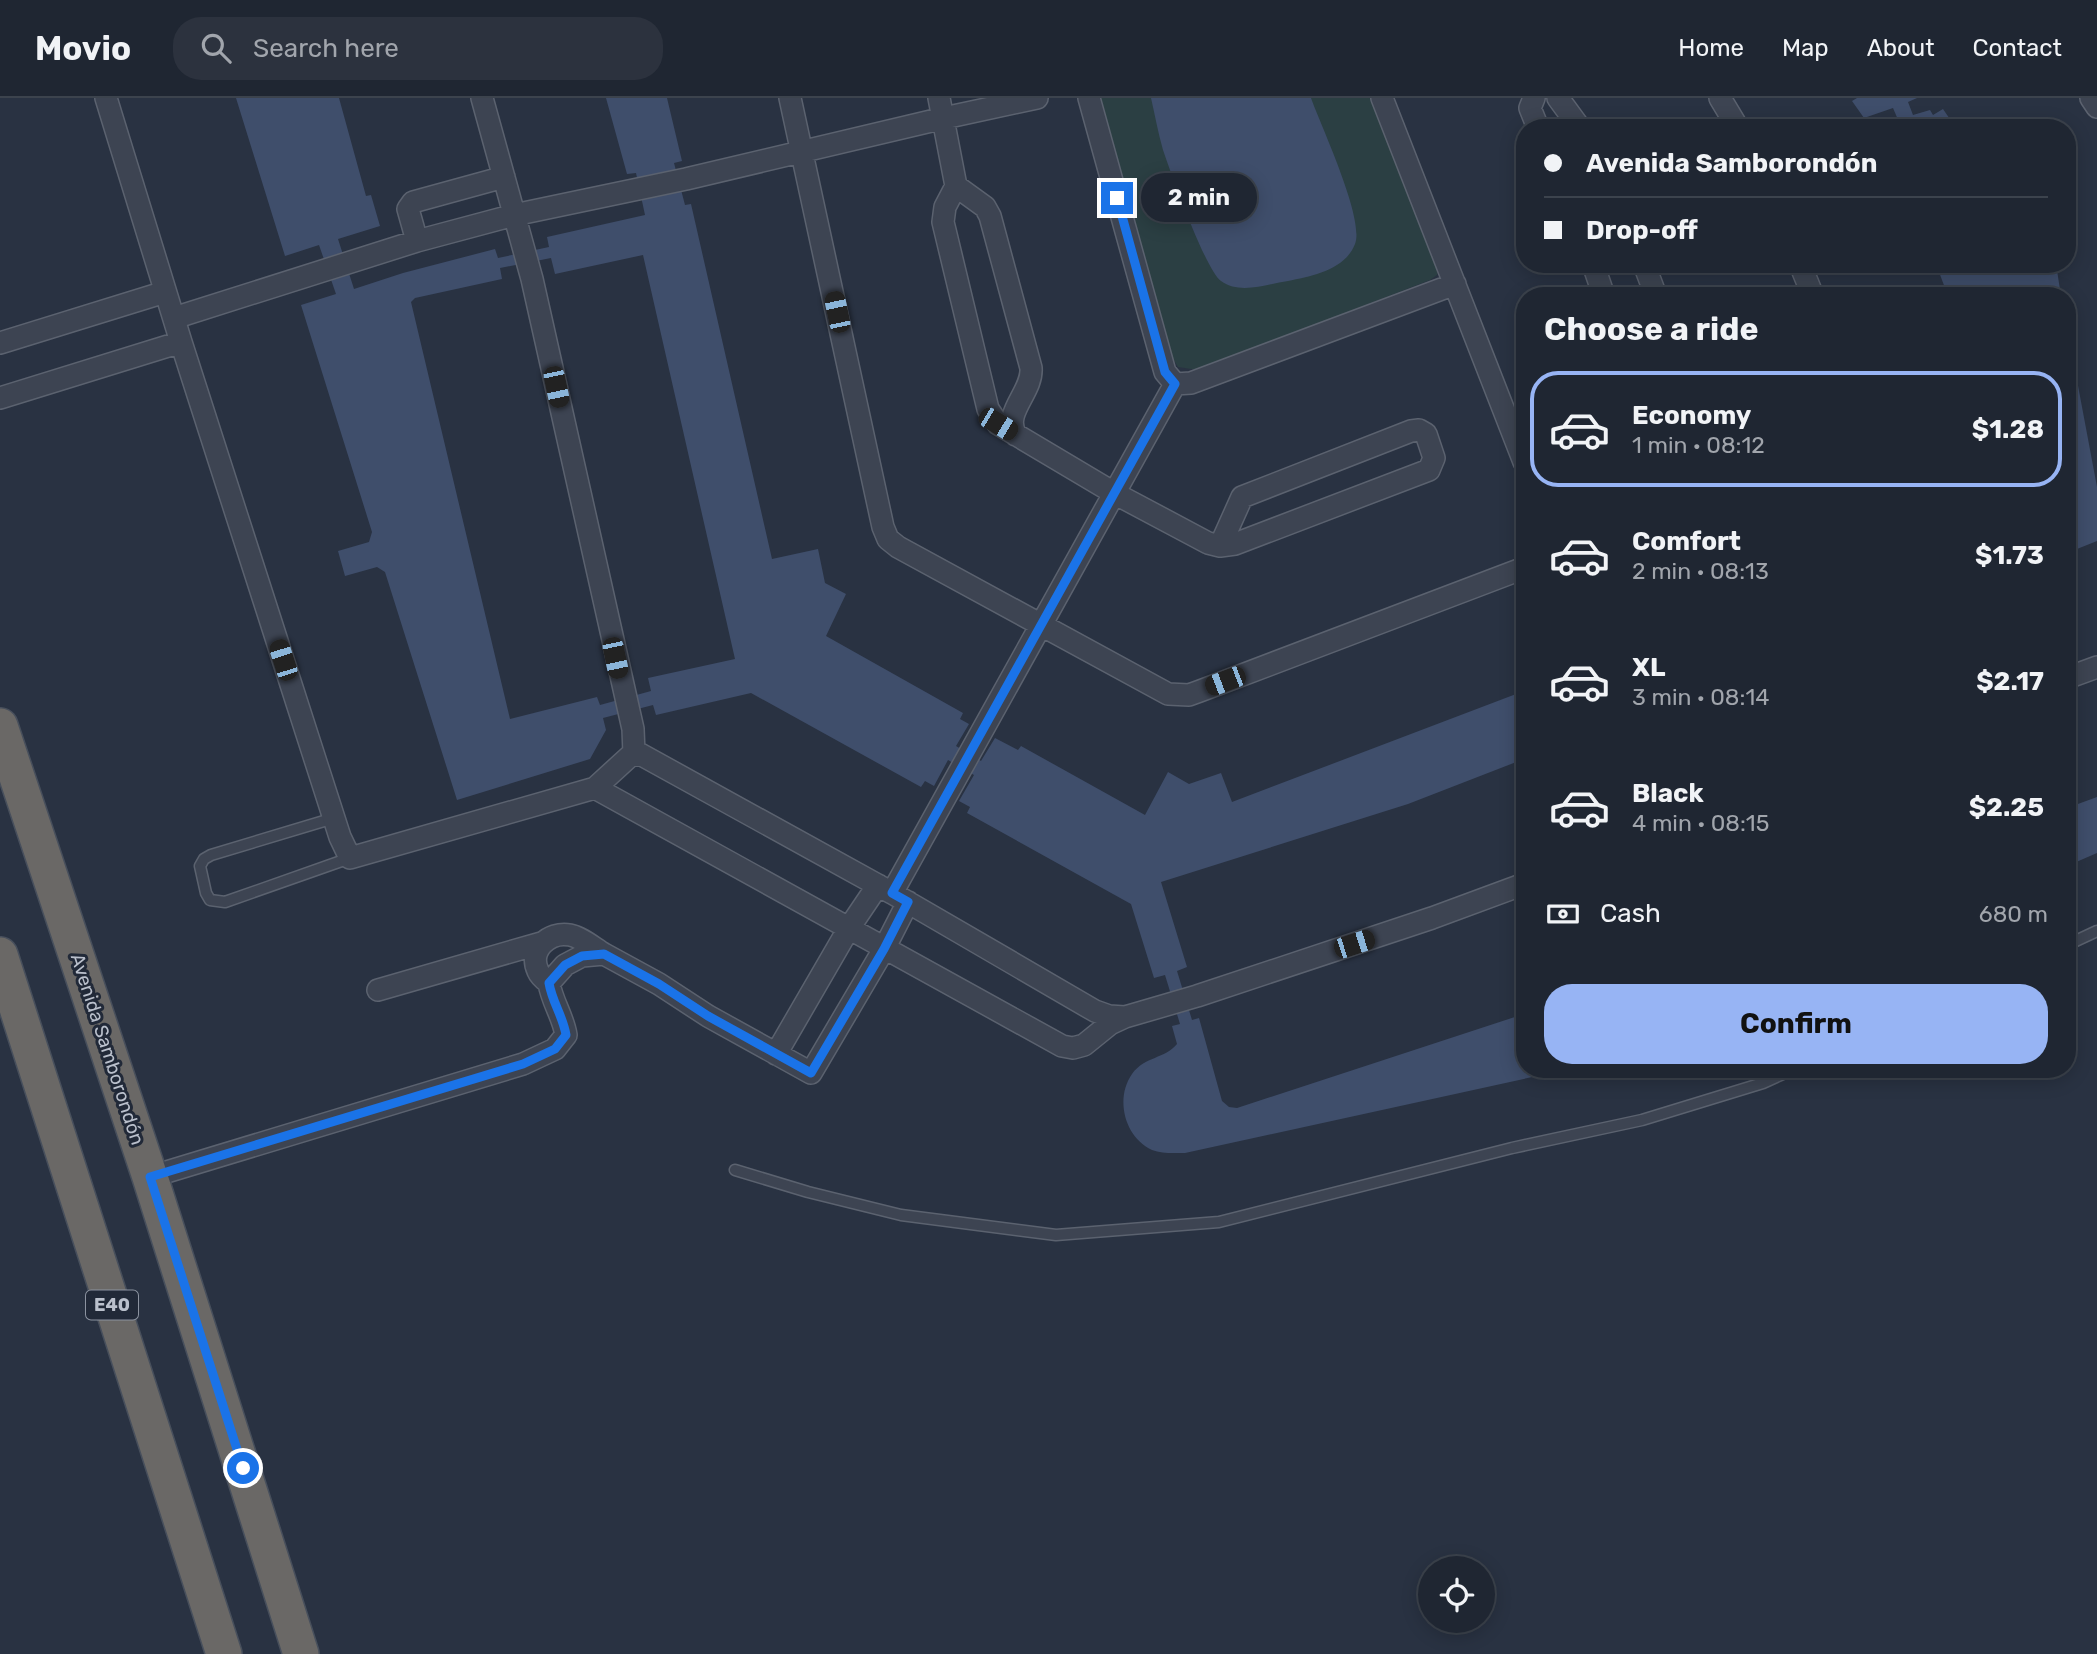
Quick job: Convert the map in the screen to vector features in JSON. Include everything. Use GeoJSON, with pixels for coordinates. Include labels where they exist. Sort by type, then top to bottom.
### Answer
{"type":"FeatureCollection","features":[{"type":"Feature","properties":{"kind":"highway","name":"Avenida Samborondón"},"geometry":{"type":"LineString","coordinates":[[0,726],[150,1177],[301,1654]]}},
{"type":"Feature","properties":{"kind":"highway","name":"E40"},"geometry":{"type":"LineString","coordinates":[[1,963],[224,1654]]}},
{"type":"Feature","properties":{"kind":"street"},"geometry":{"type":"LineString","coordinates":[[106,98],[165,292],[349,858],[596,788],[634,754],[635,737],[621,685],[532,279],[482,98]]}},
{"type":"Feature","properties":{"kind":"street"},"geometry":{"type":"LineString","coordinates":[[790,98],[883,527],[888,539],[898,547],[1168,694],[1189,695],[1516,572]]}},
{"type":"Feature","properties":{"kind":"street"},"geometry":{"type":"LineString","coordinates":[[174,318],[384,251],[514,215],[686,179],[802,151],[941,108],[1037,98]]}},
{"type":"Feature","properties":{"kind":"street"},"geometry":{"type":"LineString","coordinates":[[1089,98],[1165,372],[1175,384]]}},
{"type":"Feature","properties":{"kind":"street"},"geometry":{"type":"LineString","coordinates":[[1382,98],[1455,284],[1516,427]]}},
{"type":"Feature","properties":{"kind":"street"},"geometry":{"type":"LineString","coordinates":[[1534,98],[1530,108],[1534,119]]}},
{"type":"Feature","properties":{"kind":"street"},"geometry":{"type":"LineString","coordinates":[[1558,98],[1573,119]]}},
{"type":"Feature","properties":{"kind":"street"},"geometry":{"type":"LineString","coordinates":[[1720,98],[1733,119]]}},
{"type":"Feature","properties":{"kind":"street"},"geometry":{"type":"LineString","coordinates":[[2091,98],[2097,107]]}},
{"type":"Feature","properties":{"kind":"street"},"geometry":{"type":"LineString","coordinates":[[941,108],[956,186],[943,214],[988,410],[998,424],[1114,493],[1208,543],[1220,546],[1235,544],[1429,470],[1434,458],[1426,434],[1419,430],[1411,431],[1242,497],[1220,546]]}},
{"type":"Feature","properties":{"kind":"street"},"geometry":{"type":"LineString","coordinates":[[416,242],[408,209],[413,202],[504,177]]}},
{"type":"Feature","properties":{"kind":"street"},"geometry":{"type":"LineString","coordinates":[[956,186],[985,207],[990,215],[1031,368],[1029,387],[1012,417],[1012,429],[1016,435]]}},
{"type":"Feature","properties":{"kind":"street"},"geometry":{"type":"LineString","coordinates":[[1175,384],[1191,383],[1455,284]]}},
{"type":"Feature","properties":{"kind":"street"},"geometry":{"type":"LineString","coordinates":[[0,343],[165,292]]}},
{"type":"Feature","properties":{"kind":"street"},"geometry":{"type":"LineString","coordinates":[[0,398],[181,342]]}},
{"type":"Feature","properties":{"kind":"street"},"geometry":{"type":"LineString","coordinates":[[378,990],[541,943],[553,935],[572,934],[659,984],[708,1016],[811,1073],[884,949],[893,893],[1175,384]]}},
{"type":"Feature","properties":{"kind":"street"},"geometry":{"type":"LineString","coordinates":[[2076,675],[2097,667]]}},
{"type":"Feature","properties":{"kind":"street"},"geometry":{"type":"LineString","coordinates":[[634,754],[646,757],[893,893],[1095,1011],[1109,1016],[1125,1017]]}},
{"type":"Feature","properties":{"kind":"street"},"geometry":{"type":"LineString","coordinates":[[596,788],[884,949],[1062,1046],[1073,1048],[1084,1045],[1110,1024],[1125,1017],[1160,1008],[1432,918],[1516,887]]}},
{"type":"Feature","properties":{"kind":"street"},"geometry":{"type":"LineString","coordinates":[[776,1054],[849,928],[893,893]]}},
{"type":"Feature","properties":{"kind":"street"},"geometry":{"type":"LineString","coordinates":[[150,1177],[523,1064],[555,1049],[566,1035],[563,1019],[551,997],[549,983],[538,973],[534,959],[541,943]]}},
{"type":"Feature","properties":{"kind":"street"},"geometry":{"type":"LineString","coordinates":[[549,983],[565,965],[574,960],[582,956],[604,954]]}},
{"type":"Feature","properties":{"kind":"lane"},"geometry":{"type":"LineString","coordinates":[[334,818],[204,859],[200,874],[206,893],[210,900],[225,902],[349,858]]}},
{"type":"Feature","properties":{"kind":"lane"},"geometry":{"type":"LineString","coordinates":[[2076,941],[2097,931]]}},
{"type":"Feature","properties":{"kind":"lane"},"geometry":{"type":"LineString","coordinates":[[735,1170],[808,1192],[901,1215],[1056,1234],[1219,1222],[1512,1148],[1642,1120],[1774,1078]]}},
{"type":"Feature","properties":{"kind":"green space"},"geometry":{"type":"Polygon","coordinates":[[[1101,98],[1374,98],[1439,268],[1437,275],[1198,370],[1178,367],[1169,352],[1101,98]]]}},
{"type":"Feature","properties":{"kind":"water"},"geometry":{"type":"Polygon","coordinates":[[[236,98],[339,98],[366,196],[371,195],[380,226],[338,239],[354,289],[495,249],[498,258],[549,247],[547,237],[645,215],[636,173],[627,174],[606,98],[667,98],[682,161],[674,163],[685,205],[691,204],[772,559],[818,549],[825,583],[846,594],[826,636],[963,713],[960,719],[969,724],[956,746],[981,761],[995,738],[1018,750],[1021,746],[1145,815],[1168,772],[1189,784],[1221,773],[1232,802],[1516,694],[1516,762],[1408,804],[1161,882],[1187,967],[1177,971],[1192,1020],[1199,1018],[1222,1101],[1229,1107],[1237,1108],[1516,1017],[1516,1078],[1528,1078],[1185,1153],[1152,1150],[1142,1144],[1129,1127],[1123,1105],[1124,1094],[1137,1068],[1177,1044],[1172,1026],[1180,1024],[1165,975],[1154,978],[1131,904],[967,813],[970,807],[959,801],[974,775],[948,760],[934,786],[925,781],[921,787],[751,693],[656,715],[653,705],[603,718],[606,730],[590,759],[457,800],[385,572],[377,567],[345,576],[338,551],[369,542],[372,532],[301,305],[336,294],[319,245],[285,256],[236,98]],[[643,255],[555,274],[551,258],[500,268],[502,279],[415,298],[411,302],[510,719],[597,697],[600,705],[651,691],[648,678],[735,659],[643,255]]]}},
{"type":"Feature","properties":{"kind":"water"},"geometry":{"type":"Polygon","coordinates":[[[1151,98],[1311,98],[1354,215],[1355,244],[1350,253],[1336,266],[1297,279],[1245,288],[1221,281],[1198,241],[1180,198],[1163,150],[1151,98]]]}},
{"type":"Feature","properties":{"kind":"water"},"geometry":{"type":"Polygon","coordinates":[[[1857,98],[1917,98],[1908,102],[1913,115],[1930,110],[1933,115],[1943,109],[1950,119],[1898,119],[1893,108],[1864,118],[1852,101],[1857,98]]]}},
{"type":"Feature","properties":{"kind":"water"},"geometry":{"type":"Polygon","coordinates":[[[1939,273],[2057,273],[2060,287],[1945,287],[1939,273]]]}},
{"type":"Feature","properties":{"kind":"water"},"geometry":{"type":"Polygon","coordinates":[[[2076,375],[2097,487],[2097,541],[2076,549],[2076,375]]]}},
{"type":"Feature","properties":{"kind":"water"},"geometry":{"type":"Polygon","coordinates":[[[2097,797],[2097,853],[2076,862],[2076,805],[2097,797]]]}},
{"type":"Feature","properties":{"kind":"route"},"geometry":{"type":"LineString","coordinates":[[243,1468],[150,1177],[523,1064],[555,1049],[566,1035],[563,1019],[551,997],[549,983],[565,965],[582,956],[604,954],[811,1073],[884,949],[908,902],[892,893],[1175,384],[1165,372],[1117,198]]}}]}
